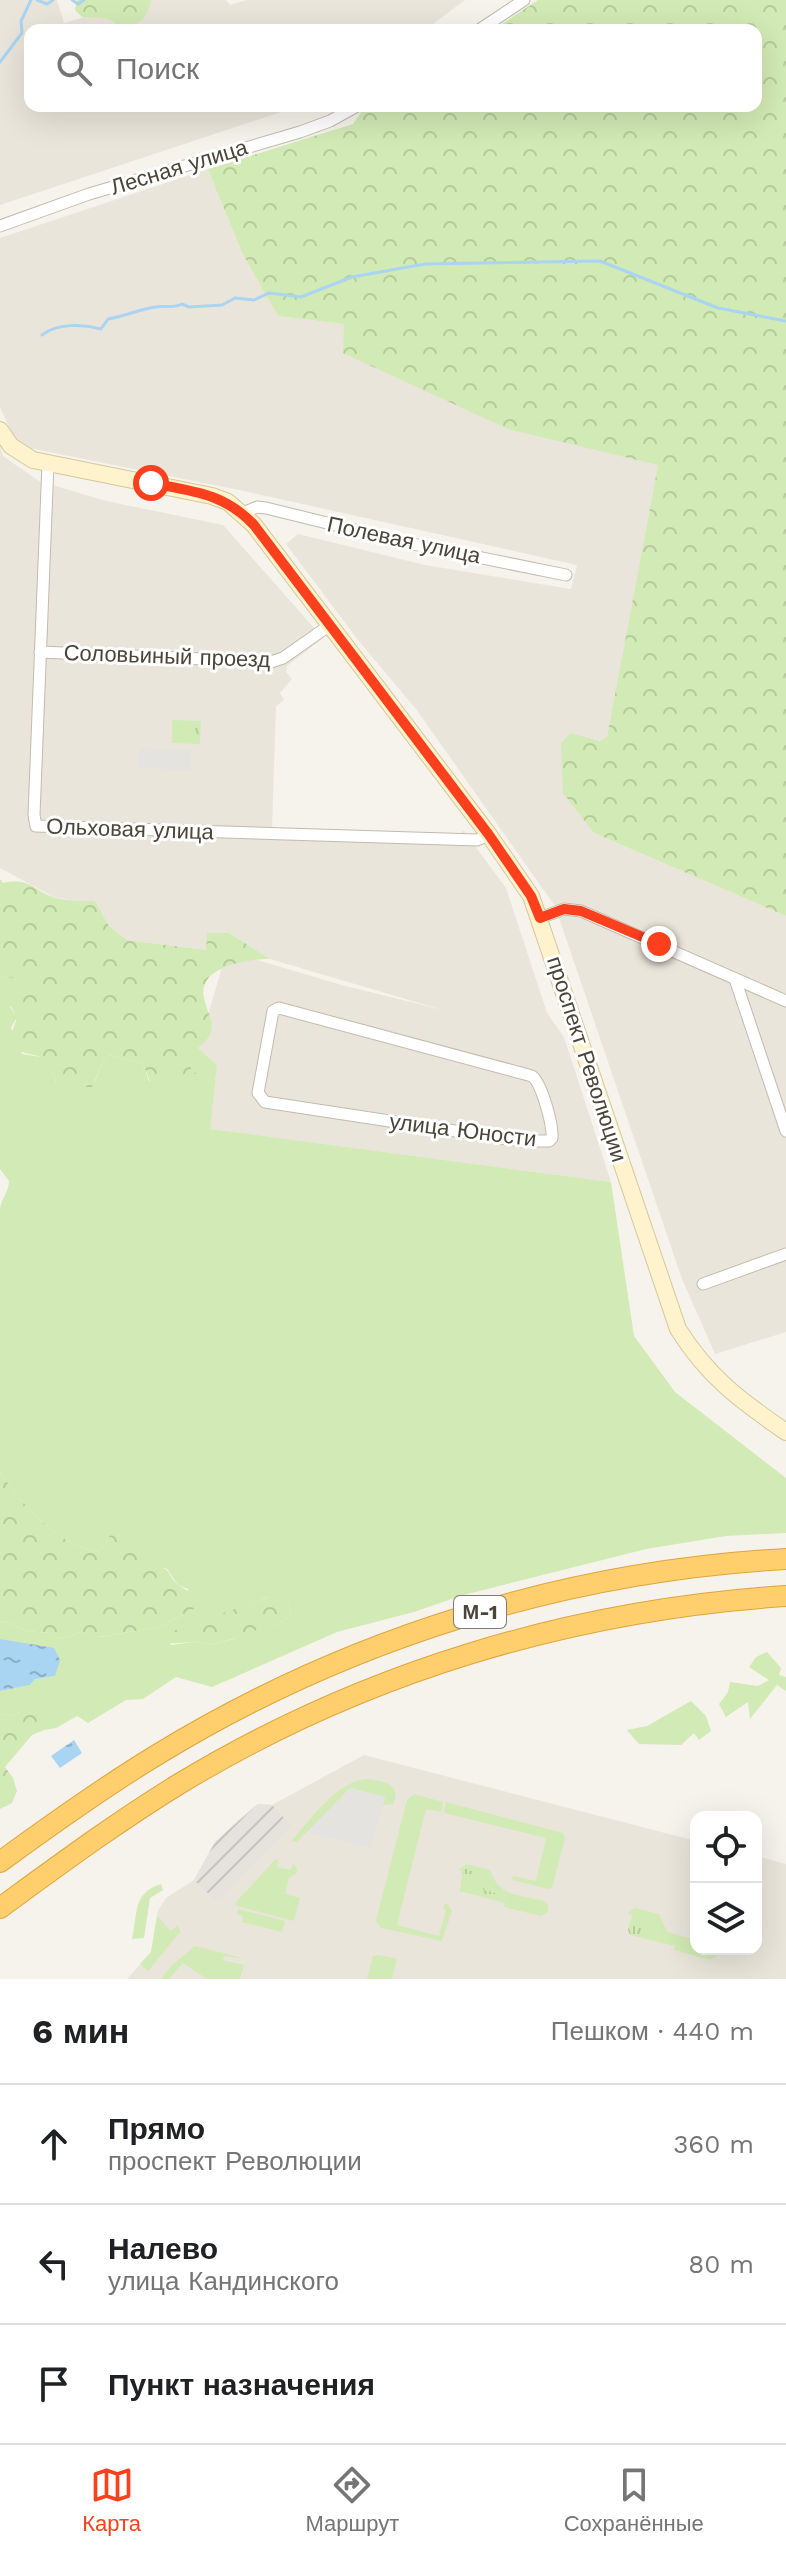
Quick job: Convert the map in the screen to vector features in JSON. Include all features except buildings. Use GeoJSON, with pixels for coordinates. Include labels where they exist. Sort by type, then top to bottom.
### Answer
{"type":"FeatureCollection","features":[{"type":"Feature","properties":{"kind":"highway","name":"М-1"},"geometry":{"type":"LineString","coordinates":[[0,1862],[113,1783],[194,1733],[262,1696],[339,1661],[421,1630],[490,1609],[626,1577],[786,1559]]}},
{"type":"Feature","properties":{"kind":"highway","name":"М-1"},"geometry":{"type":"LineString","coordinates":[[0,1908],[133,1813],[213,1765],[361,1692],[500,1644],[619,1616],[786,1596]]}},
{"type":"Feature","properties":{"kind":"street"},"geometry":{"type":"LineString","coordinates":[[488,24],[524,0]]}},
{"type":"Feature","properties":{"kind":"street","name":"Лесная улица"},"geometry":{"type":"LineString","coordinates":[[0,226],[89,194],[300,132],[346,112]]}},
{"type":"Feature","properties":{"kind":"street","name":"проспект Революции"},"geometry":{"type":"LineString","coordinates":[[0,430],[22,455],[48,463],[203,493],[228,502],[243,513],[489,835],[531,896],[678,1329],[702,1365],[786,1432]]}},
{"type":"Feature","properties":{"kind":"street","name":"Ольховая улица"},"geometry":{"type":"LineString","coordinates":[[48,463],[36,826],[477,840],[489,835]]}},
{"type":"Feature","properties":{"kind":"street","name":"Полевая улица"},"geometry":{"type":"LineString","coordinates":[[243,513],[257,507],[266,508],[408,543],[566,575]]}},
{"type":"Feature","properties":{"kind":"street","name":"Соловьиный проезд"},"geometry":{"type":"LineString","coordinates":[[40,652],[278,661],[330,625]]}},
{"type":"Feature","properties":{"kind":"street"},"geometry":{"type":"LineString","coordinates":[[540,918],[564,909],[581,911],[786,1001]]}},
{"type":"Feature","properties":{"kind":"street"},"geometry":{"type":"LineString","coordinates":[[735,979],[786,1131]]}},
{"type":"Feature","properties":{"kind":"street","name":"улица Юности"},"geometry":{"type":"LineString","coordinates":[[287,1009],[336,1024],[535,1078],[552,1129],[552,1138],[549,1141],[521,1141],[273,1104],[261,1098],[258,1093],[273,1011],[287,1009]]}},
{"type":"Feature","properties":{"kind":"street"},"geometry":{"type":"LineString","coordinates":[[703,1284],[786,1254]]}},
{"type":"Feature","properties":{"kind":"shaded area"},"geometry":{"type":"Polygon","coordinates":[[[0,0],[57,0],[64,23],[144,0],[226,0],[230,5],[247,0],[465,0],[433,24],[24,24],[24,112],[281,112],[0,205],[0,0]]]}},
{"type":"Feature","properties":{"kind":"shaded area"},"geometry":{"type":"Polygon","coordinates":[[[208,169],[242,253],[278,316],[344,324],[658,465],[607,738],[600,741],[571,733],[594,833],[786,916],[786,1332],[715,1354],[682,1279],[555,906],[416,709],[358,640],[286,544],[298,534],[425,565],[571,589],[577,565],[244,491],[29,448],[13,436],[0,407],[0,238],[208,169]]]}},
{"type":"Feature","properties":{"kind":"shaded area"},"geometry":{"type":"Polygon","coordinates":[[[0,447],[3,456],[39,481],[106,501],[223,525],[323,638],[287,666],[286,672],[292,679],[280,693],[284,700],[276,706],[272,829],[461,835],[463,830],[506,888],[547,1013],[564,1037],[611,1182],[209,1129],[217,1065],[198,1048],[227,951],[338,984],[443,1010],[270,959],[229,933],[206,950],[127,940],[109,926],[95,901],[54,897],[0,868],[0,447]]]}},
{"type":"Feature","properties":{"kind":"shaded area"},"geometry":{"type":"Polygon","coordinates":[[[139,749],[191,750],[191,770],[139,768],[139,749]]]}},
{"type":"Feature","properties":{"kind":"shaded area"},"geometry":{"type":"Polygon","coordinates":[[[364,1755],[690,1839],[690,1955],[762,1955],[762,1858],[786,1864],[786,1979],[127,1979],[151,1952],[158,1910],[166,1898],[194,1880],[215,1842],[237,1821],[258,1804],[272,1805],[364,1755]]]}},
{"type":"Feature","properties":{"kind":"shaded area"},"geometry":{"type":"Polygon","coordinates":[[[350,1788],[385,1797],[371,1848],[307,1832],[350,1788]]]}},
{"type":"Feature","properties":{"kind":"shaded area"},"geometry":{"type":"Polygon","coordinates":[[[258,1804],[272,1805],[291,1826],[221,1897],[214,1899],[194,1880],[215,1842],[258,1804]]]}},
{"type":"Feature","properties":{"kind":"green space"},"geometry":{"type":"Polygon","coordinates":[[[77,0],[151,0],[141,21],[134,24],[116,24],[106,19],[82,17],[75,10],[77,0]]]}},
{"type":"Feature","properties":{"kind":"green space"},"geometry":{"type":"Polygon","coordinates":[[[538,0],[786,0],[786,916],[594,833],[563,793],[561,743],[571,733],[600,741],[607,737],[658,465],[508,429],[343,353],[344,324],[278,316],[242,253],[208,169],[353,124],[361,112],[762,112],[762,24],[502,24],[538,0]]]}},
{"type":"Feature","properties":{"kind":"green space"},"geometry":{"type":"Polygon","coordinates":[[[172,720],[201,721],[200,744],[172,743],[172,720]]]}},
{"type":"Feature","properties":{"kind":"green space"},"geometry":{"type":"Polygon","coordinates":[[[0,879],[3,883],[26,883],[56,898],[95,901],[109,926],[127,940],[206,950],[207,933],[229,933],[270,959],[226,966],[208,978],[204,998],[212,1029],[198,1048],[199,1055],[190,1063],[191,1069],[200,1077],[199,1089],[188,1093],[175,1082],[164,1087],[152,1086],[143,1064],[109,1055],[104,1059],[92,1087],[58,1091],[56,1075],[46,1068],[40,1057],[19,1050],[11,1034],[17,1018],[8,1001],[9,990],[29,981],[7,977],[0,979],[0,879]]]}},
{"type":"Feature","properties":{"kind":"green space"},"geometry":{"type":"Polygon","coordinates":[[[7,977],[31,981],[10,1007],[17,1017],[11,1028],[22,1054],[40,1057],[56,1075],[55,1086],[80,1087],[95,1081],[104,1059],[109,1055],[143,1064],[149,1081],[175,1081],[188,1093],[190,1063],[198,1048],[217,1065],[210,1129],[611,1182],[634,1336],[675,1392],[786,1478],[786,1533],[726,1536],[646,1549],[460,1596],[414,1612],[337,1632],[212,1687],[176,1677],[143,1699],[126,1700],[88,1723],[77,1716],[56,1728],[44,1730],[48,1717],[24,1710],[13,1716],[0,1714],[0,1691],[55,1676],[26,1645],[0,1639],[0,1622],[6,1621],[26,1631],[48,1633],[57,1638],[78,1632],[100,1637],[160,1627],[188,1612],[188,1589],[178,1585],[167,1569],[147,1562],[109,1536],[104,1546],[96,1552],[67,1540],[30,1510],[0,1472],[0,1208],[9,1181],[0,1169],[0,979],[7,977]],[[268,1597],[166,1635],[171,1645],[193,1642],[214,1644],[234,1639],[262,1627],[273,1627],[291,1616],[287,1598],[268,1597]]]}},
{"type":"Feature","properties":{"kind":"green space"},"geometry":{"type":"Polygon","coordinates":[[[0,1472],[30,1510],[67,1540],[96,1552],[104,1546],[109,1536],[119,1534],[137,1545],[145,1559],[167,1570],[175,1582],[192,1595],[197,1607],[160,1627],[99,1637],[78,1632],[57,1638],[48,1633],[26,1631],[6,1621],[0,1622],[0,1472]]]}},
{"type":"Feature","properties":{"kind":"green space"},"geometry":{"type":"Polygon","coordinates":[[[277,1594],[287,1598],[291,1616],[273,1627],[262,1627],[244,1636],[214,1644],[161,1644],[166,1635],[176,1630],[277,1594]]]}},
{"type":"Feature","properties":{"kind":"green space"},"geometry":{"type":"Polygon","coordinates":[[[767,1652],[781,1668],[779,1675],[786,1677],[786,1691],[777,1685],[750,1719],[748,1702],[726,1717],[719,1704],[728,1692],[730,1682],[758,1686],[769,1680],[749,1667],[756,1657],[767,1652]]]}},
{"type":"Feature","properties":{"kind":"green space"},"geometry":{"type":"Polygon","coordinates":[[[691,1701],[706,1716],[711,1731],[699,1740],[694,1733],[681,1745],[639,1744],[627,1730],[647,1726],[691,1701]]]}},
{"type":"Feature","properties":{"kind":"green space"},"geometry":{"type":"Polygon","coordinates":[[[24,1710],[37,1711],[49,1717],[44,1730],[32,1735],[5,1767],[17,1791],[12,1803],[0,1809],[0,1714],[13,1716],[24,1710]]]}},
{"type":"Feature","properties":{"kind":"green space"},"geometry":{"type":"Polygon","coordinates":[[[367,1779],[390,1785],[395,1792],[393,1804],[383,1805],[385,1797],[350,1788],[297,1842],[291,1841],[335,1794],[367,1779]]]}},
{"type":"Feature","properties":{"kind":"green space"},"geometry":{"type":"Polygon","coordinates":[[[414,1794],[443,1802],[441,1812],[426,1809],[397,1925],[439,1936],[446,1910],[443,1909],[445,1903],[448,1904],[452,1911],[442,1941],[381,1928],[376,1921],[407,1800],[414,1794]]]}},
{"type":"Feature","properties":{"kind":"green space"},"geometry":{"type":"Polygon","coordinates":[[[446,1802],[563,1833],[565,1838],[552,1888],[512,1880],[513,1876],[536,1881],[546,1838],[444,1813],[446,1802]]]}},
{"type":"Feature","properties":{"kind":"green space"},"geometry":{"type":"Polygon","coordinates":[[[276,1859],[277,1867],[291,1870],[293,1863],[297,1869],[296,1874],[289,1878],[285,1894],[300,1898],[294,1921],[235,1903],[276,1859]]]}},
{"type":"Feature","properties":{"kind":"green space"},"geometry":{"type":"Polygon","coordinates":[[[466,1864],[490,1870],[504,1890],[544,1901],[548,1912],[541,1916],[504,1907],[507,1896],[484,1890],[486,1882],[463,1869],[458,1870],[466,1864]]]}},
{"type":"Feature","properties":{"kind":"green space"},"geometry":{"type":"Polygon","coordinates":[[[463,1868],[482,1875],[486,1882],[484,1890],[507,1896],[505,1903],[460,1891],[463,1868]]]}},
{"type":"Feature","properties":{"kind":"green space"},"geometry":{"type":"Polygon","coordinates":[[[161,1884],[163,1890],[150,1898],[144,1938],[132,1939],[141,1899],[161,1884]]]}},
{"type":"Feature","properties":{"kind":"green space"},"geometry":{"type":"Polygon","coordinates":[[[635,1908],[659,1914],[667,1932],[690,1938],[690,1954],[674,1950],[676,1940],[653,1934],[655,1926],[633,1912],[632,1915],[627,1913],[635,1908]]]}},
{"type":"Feature","properties":{"kind":"green space"},"geometry":{"type":"Polygon","coordinates":[[[238,1909],[285,1921],[282,1932],[242,1922],[243,1916],[237,1914],[238,1909]]]}},
{"type":"Feature","properties":{"kind":"green space"},"geometry":{"type":"Polygon","coordinates":[[[633,1912],[652,1918],[655,1926],[653,1934],[676,1940],[675,1946],[630,1935],[628,1930],[633,1912]]]}},
{"type":"Feature","properties":{"kind":"green space"},"geometry":{"type":"Polygon","coordinates":[[[157,1916],[171,1931],[178,1925],[180,1932],[148,1971],[140,1964],[151,1952],[157,1916]]]}},
{"type":"Feature","properties":{"kind":"green space"},"geometry":{"type":"Polygon","coordinates":[[[195,1946],[246,1959],[224,1956],[223,1960],[244,1965],[240,1979],[207,1979],[183,1963],[169,1979],[161,1979],[195,1946]]]}},
{"type":"Feature","properties":{"kind":"green space"},"geometry":{"type":"Polygon","coordinates":[[[692,1955],[717,1955],[710,1960],[692,1955]]]}},
{"type":"Feature","properties":{"kind":"green space"},"geometry":{"type":"Polygon","coordinates":[[[373,1956],[397,1959],[392,1979],[367,1979],[373,1956]]]}},
{"type":"Feature","properties":{"kind":"water"},"geometry":{"type":"Polygon","coordinates":[[[0,1639],[54,1648],[60,1660],[55,1676],[0,1691],[0,1639]]]}},
{"type":"Feature","properties":{"kind":"water"},"geometry":{"type":"Polygon","coordinates":[[[74,1740],[82,1753],[60,1768],[51,1756],[74,1740]]]}},
{"type":"Feature","properties":{"kind":"waterway"},"geometry":{"type":"LineString","coordinates":[[0,62],[22,33],[21,21],[31,0]]}},
{"type":"Feature","properties":{"kind":"waterway"},"geometry":{"type":"LineString","coordinates":[[37,0],[47,4],[53,0]]}},
{"type":"Feature","properties":{"kind":"waterway"},"geometry":{"type":"LineString","coordinates":[[72,0],[78,4],[84,0]]}},
{"type":"Feature","properties":{"kind":"waterway"},"geometry":{"type":"LineString","coordinates":[[42,335],[55,328],[70,326],[101,329],[108,319],[155,307],[222,305],[235,298],[254,300],[269,293],[301,297],[352,277],[425,264],[600,261],[718,308],[786,321]]}},
{"type":"Feature","properties":{"kind":"route"},"geometry":{"type":"LineString","coordinates":[[151,483],[195,491],[228,502],[254,525],[489,835],[531,896],[540,918],[564,909],[581,911],[659,944]]}}]}
